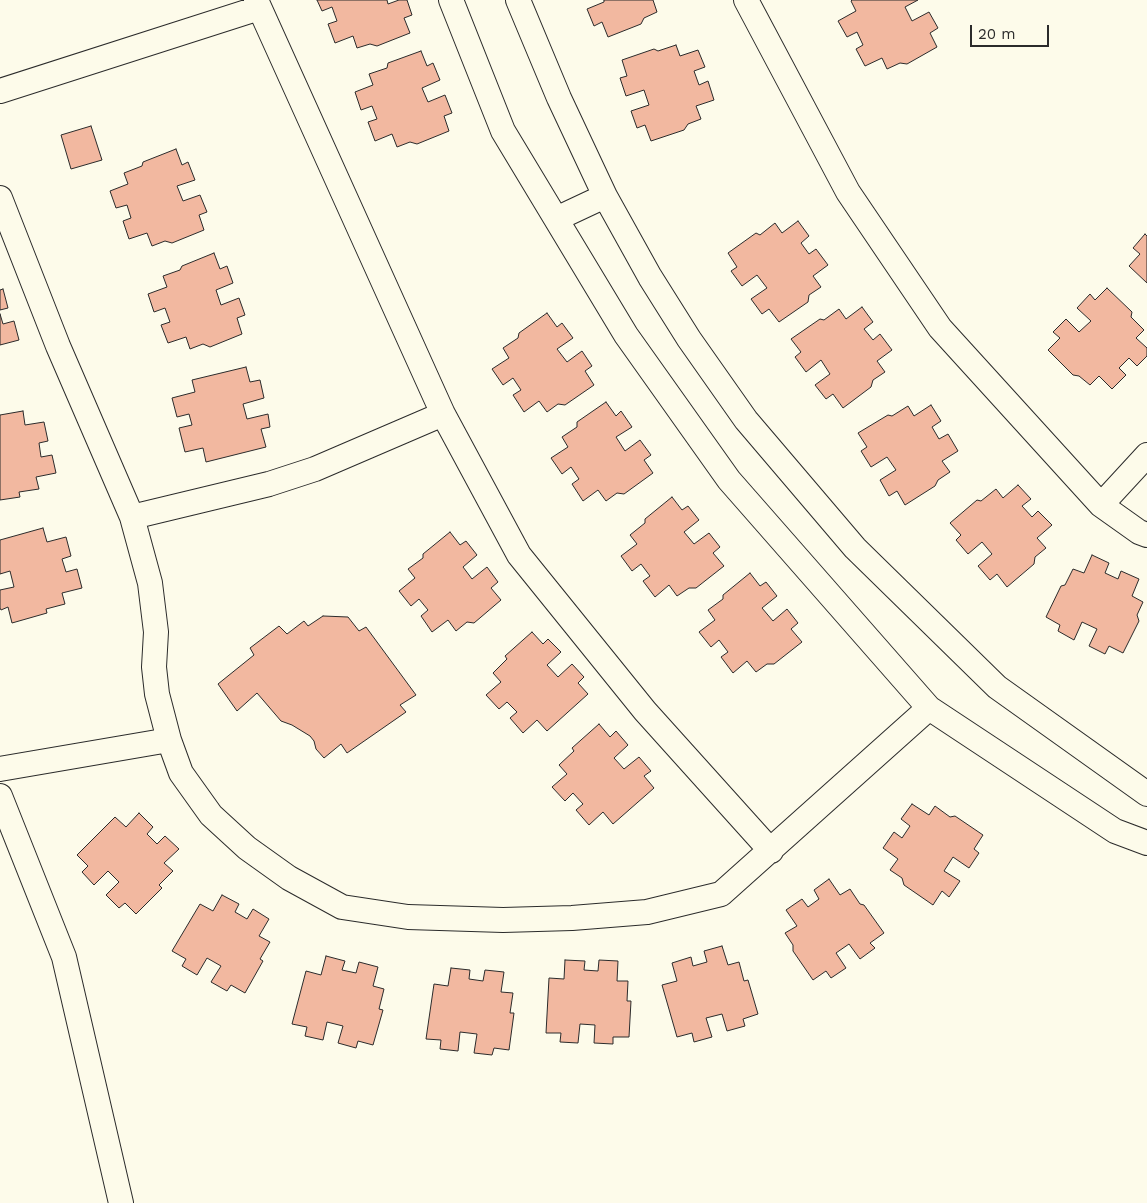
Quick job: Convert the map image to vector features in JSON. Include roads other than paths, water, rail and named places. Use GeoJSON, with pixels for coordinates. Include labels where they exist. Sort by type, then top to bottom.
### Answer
{"type":"FeatureCollection","features":[{"type":"Feature","properties":{"kind":"street"},"geometry":{"type":"LineString","coordinates":[[451,0],[503,131],[626,335],[729,480],[929,708],[1116,831],[1147,843]]}},
{"type":"Feature","properties":{"kind":"street"},"geometry":{"type":"LineString","coordinates":[[518,0],[559,98],[605,196],[655,285],[746,420],[855,548],[997,687],[1147,794]]}},
{"type":"Feature","properties":{"kind":"street"},"geometry":{"type":"LineString","coordinates":[[746,0],[848,192],[940,328],[1101,505],[1139,532],[1147,535]]}},
{"type":"Feature","properties":{"kind":"street"},"geometry":{"type":"LineString","coordinates":[[0,92],[258,4],[443,414],[520,555],[645,711],[771,850]]}},
{"type":"Feature","properties":{"kind":"street"},"geometry":{"type":"LineString","coordinates":[[556,219],[605,196]]}},
{"type":"Feature","properties":{"kind":"street"},"geometry":{"type":"LineString","coordinates":[[0,198],[58,346],[132,517],[150,583],[156,632],[154,667],[157,694],[169,740],[181,773],[211,815],[247,848],[289,878],[342,907],[408,917],[503,920],[572,918],[647,912],[721,894],[929,708]]}},
{"type":"Feature","properties":{"kind":"street"},"geometry":{"type":"LineString","coordinates":[[132,517],[269,484],[306,472],[443,414]]}},
{"type":"Feature","properties":{"kind":"street"},"geometry":{"type":"LineString","coordinates":[[1101,505],[1147,455]]}},
{"type":"Feature","properties":{"kind":"street"},"geometry":{"type":"LineString","coordinates":[[0,769],[169,740]]}},
{"type":"Feature","properties":{"kind":"street"},"geometry":{"type":"LineString","coordinates":[[0,796],[64,957],[120,1203]]}}]}
